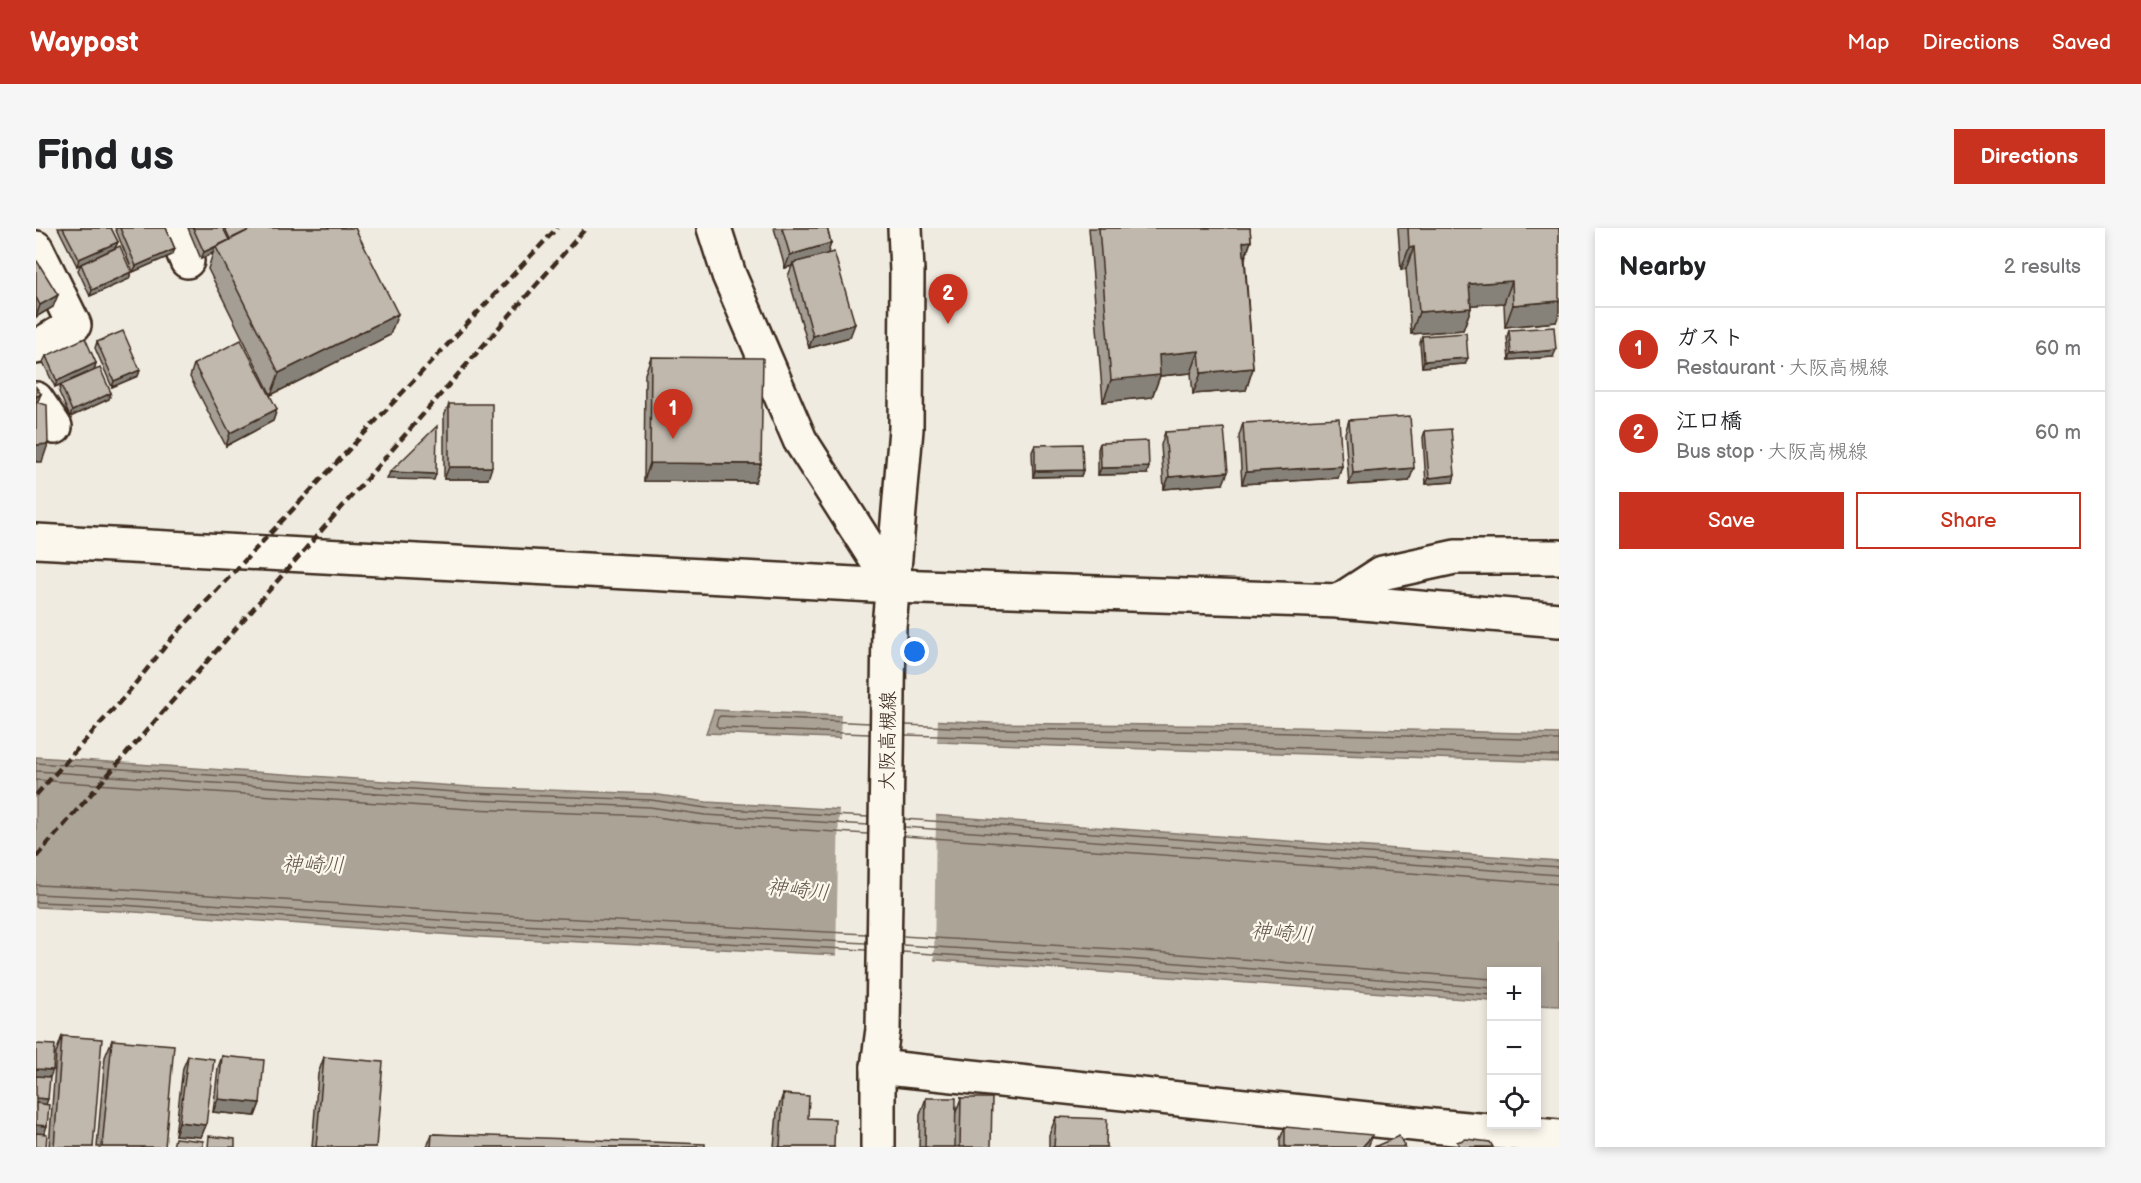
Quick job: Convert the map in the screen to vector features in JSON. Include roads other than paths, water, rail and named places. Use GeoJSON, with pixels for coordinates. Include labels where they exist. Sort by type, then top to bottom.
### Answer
{"type":"FeatureCollection","features":[{"type":"Feature","properties":{"kind":"street"},"geometry":{"type":"LineString","coordinates":[[173,228],[187,261]]}},
{"type":"Feature","properties":{"kind":"street"},"geometry":{"type":"LineString","coordinates":[[714,228],[729,275],[800,440],[893,586]]}},
{"type":"Feature","properties":{"kind":"street","name":"大阪高槻線"},"geometry":{"type":"LineString","coordinates":[[878,1147],[878,1067],[883,1029],[890,627],[906,429],[908,272],[905,228]]}},
{"type":"Feature","properties":{"kind":"street"},"geometry":{"type":"LineString","coordinates":[[36,248],[74,325],[36,347]]}},
{"type":"Feature","properties":{"kind":"street"},"geometry":{"type":"LineString","coordinates":[[36,399],[55,428]]}},
{"type":"Feature","properties":{"kind":"street"},"geometry":{"type":"LineString","coordinates":[[36,541],[893,586],[1339,601],[1559,621]]}},
{"type":"Feature","properties":{"kind":"street"},"geometry":{"type":"LineString","coordinates":[[1339,601],[1382,573],[1455,557],[1559,557]]}},
{"type":"Feature","properties":{"kind":"street"},"geometry":{"type":"LineString","coordinates":[[878,1067],[1437,1137],[1559,1137]]}},
{"type":"Feature","properties":{"kind":"water"},"geometry":{"type":"Polygon","coordinates":[[[714,710],[992,723],[1254,726],[1559,734],[1559,762],[706,733],[714,710]]]}},
{"type":"Feature","properties":{"kind":"water","name":"神崎川"},"geometry":{"type":"Polygon","coordinates":[[[36,757],[470,787],[652,794],[706,802],[930,815],[1559,861],[1559,1006],[1541,1005],[1541,967],[1487,967],[1487,1001],[938,960],[481,937],[36,907],[36,757]]]}},
{"type":"Feature","properties":{"kind":"railway"},"geometry":{"type":"LineString","coordinates":[[36,795],[126,695],[172,638],[557,228]]}},
{"type":"Feature","properties":{"kind":"railway"},"geometry":{"type":"LineString","coordinates":[[36,857],[586,228]]}},
{"type":"Feature","properties":{"kind":"place","name":"江口橋"},"geometry":{"type":"Point","coordinates":[948,324]}},
{"type":"Feature","properties":{"kind":"place","name":"ガスト"},"geometry":{"type":"Point","coordinates":[673,439]}}]}
